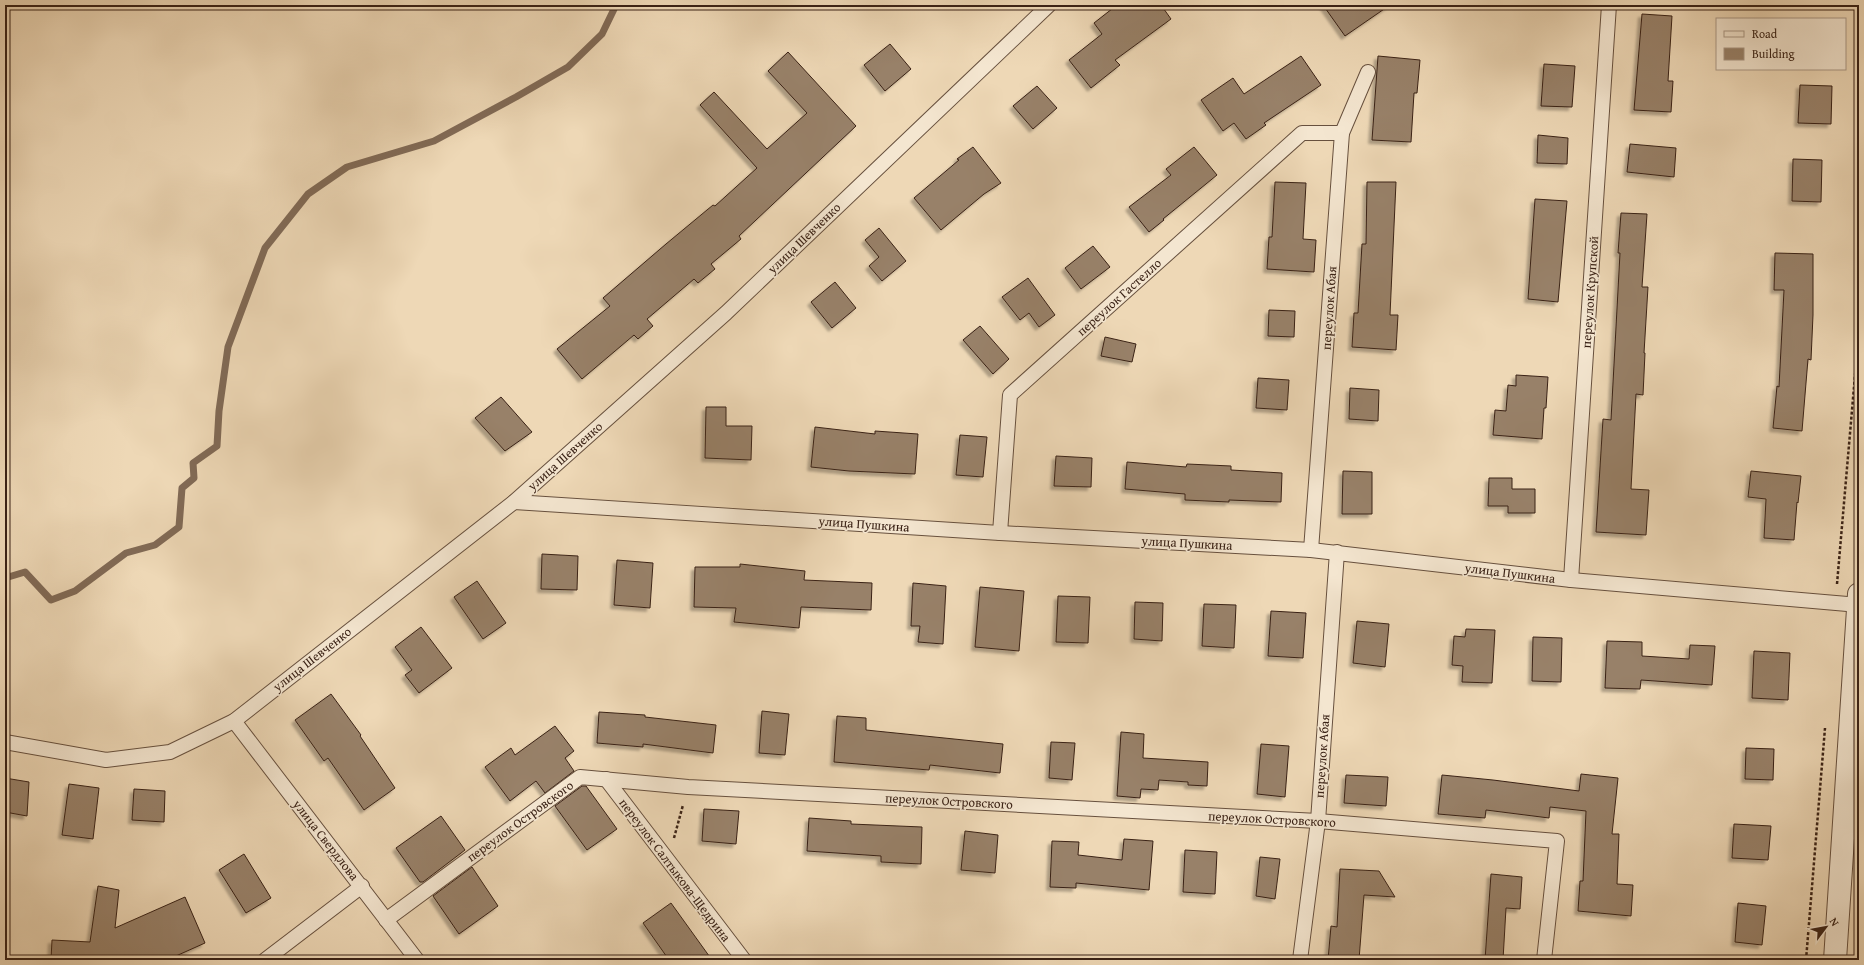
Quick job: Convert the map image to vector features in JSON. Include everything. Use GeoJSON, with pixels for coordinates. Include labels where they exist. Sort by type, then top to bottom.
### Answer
{"type":"FeatureCollection","features":[{"type":"Feature","properties":{"kind":"street"},"geometry":{"type":"LineString","coordinates":[[1835,960],[1859,601]]}},
{"type":"Feature","properties":{"kind":"lane","name":"улица Шевченко"},"geometry":{"type":"LineString","coordinates":[[5,742],[106,760],[170,752],[234,721],[514,502],[726,313],[1049,5]]}},
{"type":"Feature","properties":{"kind":"lane","name":"переулок Крупской"},"geometry":{"type":"LineString","coordinates":[[1571,580],[1608,5]]}},
{"type":"Feature","properties":{"kind":"lane","name":"переулок Абая"},"geometry":{"type":"LineString","coordinates":[[1311,550],[1342,133],[1368,72]]}},
{"type":"Feature","properties":{"kind":"lane","name":"переулок Гастелло"},"geometry":{"type":"LineString","coordinates":[[1000,533],[1010,395],[1302,133],[1342,133]]}},
{"type":"Feature","properties":{"kind":"lane","name":"улица Пушкина"},"geometry":{"type":"LineString","coordinates":[[514,502],[1000,533],[1311,550],[1571,580],[1859,601]]}},
{"type":"Feature","properties":{"kind":"lane","name":"переулок Абая"},"geometry":{"type":"LineString","coordinates":[[1300,960],[1318,821],[1337,552]]}},
{"type":"Feature","properties":{"kind":"lane","name":"улица Свердлова"},"geometry":{"type":"LineString","coordinates":[[234,721],[362,886],[417,960]]}},
{"type":"Feature","properties":{"kind":"lane","name":"переулок Островского"},"geometry":{"type":"LineString","coordinates":[[386,920],[580,777],[688,787],[1318,821],[1557,841],[1544,960]]}},
{"type":"Feature","properties":{"kind":"lane","name":"переулок Салтыкова-Щедрина"},"geometry":{"type":"LineString","coordinates":[[606,779],[744,960]]}},
{"type":"Feature","properties":{"kind":"lane"},"geometry":{"type":"LineString","coordinates":[[265,960],[362,886]]}},
{"type":"Feature","properties":{"kind":"path"},"geometry":{"type":"LineString","coordinates":[[668,862],[688,787]]}},
{"type":"Feature","properties":{"kind":"building"},"geometry":{"type":"Polygon","coordinates":[[[1117,5],[1161,5],[1171,19],[1115,60],[1120,65],[1091,88],[1069,60],[1102,34],[1094,23],[1117,5]]]}},
{"type":"Feature","properties":{"kind":"building"},"geometry":{"type":"Polygon","coordinates":[[[1323,5],[1390,5],[1345,36],[1323,5]]]}},
{"type":"Feature","properties":{"kind":"building"},"geometry":{"type":"Polygon","coordinates":[[[1642,14],[1672,16],[1668,81],[1673,81],[1671,112],[1634,110],[1642,14]]]}},
{"type":"Feature","properties":{"kind":"building"},"geometry":{"type":"Polygon","coordinates":[[[890,44],[911,69],[885,91],[864,65],[890,44]]]}},
{"type":"Feature","properties":{"kind":"building"},"geometry":{"type":"Polygon","coordinates":[[[788,52],[856,126],[739,236],[741,239],[711,264],[715,269],[698,283],[694,279],[647,319],[653,326],[638,339],[634,335],[582,379],[557,349],[610,306],[603,298],[713,205],[715,206],[757,168],[700,105],[714,92],[767,149],[807,113],[768,71],[788,52]]]}},
{"type":"Feature","properties":{"kind":"building"},"geometry":{"type":"Polygon","coordinates":[[[1301,56],[1321,85],[1264,123],[1266,125],[1246,139],[1234,123],[1223,131],[1201,100],[1233,78],[1244,94],[1301,56]]]}},
{"type":"Feature","properties":{"kind":"building"},"geometry":{"type":"Polygon","coordinates":[[[1378,56],[1420,60],[1417,93],[1414,93],[1411,142],[1372,140],[1378,56]]]}},
{"type":"Feature","properties":{"kind":"building"},"geometry":{"type":"Polygon","coordinates":[[[1544,64],[1575,66],[1572,107],[1541,106],[1544,64]]]}},
{"type":"Feature","properties":{"kind":"building"},"geometry":{"type":"Polygon","coordinates":[[[1800,85],[1832,86],[1831,124],[1798,123],[1800,85]]]}},
{"type":"Feature","properties":{"kind":"building"},"geometry":{"type":"Polygon","coordinates":[[[1037,86],[1057,108],[1033,129],[1013,106],[1037,86]]]}},
{"type":"Feature","properties":{"kind":"building"},"geometry":{"type":"Polygon","coordinates":[[[1538,135],[1568,138],[1567,164],[1537,163],[1538,135]]]}},
{"type":"Feature","properties":{"kind":"building"},"geometry":{"type":"Polygon","coordinates":[[[1630,144],[1676,148],[1674,177],[1627,172],[1630,144]]]}},
{"type":"Feature","properties":{"kind":"building"},"geometry":{"type":"Polygon","coordinates":[[[973,147],[1001,183],[984,194],[941,230],[914,198],[959,160],[957,159],[973,147]]]}},
{"type":"Feature","properties":{"kind":"building"},"geometry":{"type":"Polygon","coordinates":[[[1194,147],[1217,175],[1149,232],[1129,207],[1171,175],[1166,169],[1194,147]]]}},
{"type":"Feature","properties":{"kind":"building"},"geometry":{"type":"Polygon","coordinates":[[[1793,159],[1822,160],[1821,202],[1792,201],[1793,159]]]}},
{"type":"Feature","properties":{"kind":"building"},"geometry":{"type":"Polygon","coordinates":[[[1275,182],[1306,183],[1303,239],[1316,240],[1314,272],[1267,269],[1269,237],[1272,237],[1275,182]]]}},
{"type":"Feature","properties":{"kind":"building"},"geometry":{"type":"Polygon","coordinates":[[[1367,182],[1396,182],[1390,315],[1398,315],[1396,350],[1352,347],[1354,313],[1358,313],[1362,244],[1366,244],[1367,182]]]}},
{"type":"Feature","properties":{"kind":"building"},"geometry":{"type":"Polygon","coordinates":[[[1535,199],[1567,201],[1558,302],[1528,299],[1535,199]]]}},
{"type":"Feature","properties":{"kind":"building"},"geometry":{"type":"Polygon","coordinates":[[[1621,213],[1647,214],[1642,287],[1648,287],[1643,395],[1636,394],[1631,489],[1649,490],[1646,535],[1596,532],[1603,419],[1611,420],[1621,213]]]}},
{"type":"Feature","properties":{"kind":"building"},"geometry":{"type":"Polygon","coordinates":[[[879,228],[906,261],[882,281],[869,266],[879,257],[865,240],[879,228]]]}},
{"type":"Feature","properties":{"kind":"building"},"geometry":{"type":"Polygon","coordinates":[[[1093,246],[1110,267],[1081,289],[1065,268],[1093,246]]]}},
{"type":"Feature","properties":{"kind":"building"},"geometry":{"type":"Polygon","coordinates":[[[1775,253],[1813,254],[1811,360],[1808,359],[1802,431],[1773,428],[1777,386],[1779,387],[1784,290],[1774,290],[1775,253]]]}},
{"type":"Feature","properties":{"kind":"building"},"geometry":{"type":"Polygon","coordinates":[[[1028,278],[1055,315],[1039,327],[1029,313],[1020,320],[1002,297],[1028,278]]]}},
{"type":"Feature","properties":{"kind":"building"},"geometry":{"type":"Polygon","coordinates":[[[835,282],[856,308],[832,328],[811,302],[835,282]]]}},
{"type":"Feature","properties":{"kind":"building"},"geometry":{"type":"Polygon","coordinates":[[[1269,310],[1295,311],[1294,337],[1268,336],[1269,310]]]}},
{"type":"Feature","properties":{"kind":"building"},"geometry":{"type":"Polygon","coordinates":[[[980,326],[1009,359],[993,374],[963,340],[980,326]]]}},
{"type":"Feature","properties":{"kind":"building"},"geometry":{"type":"Polygon","coordinates":[[[1105,337],[1136,344],[1132,362],[1101,356],[1105,337]]]}},
{"type":"Feature","properties":{"kind":"building"},"geometry":{"type":"Polygon","coordinates":[[[1516,375],[1548,377],[1542,439],[1493,435],[1495,410],[1506,411],[1508,385],[1516,386],[1516,375]]]}},
{"type":"Feature","properties":{"kind":"building"},"geometry":{"type":"Polygon","coordinates":[[[1258,378],[1289,380],[1287,410],[1256,408],[1258,378]]]}},
{"type":"Feature","properties":{"kind":"building"},"geometry":{"type":"Polygon","coordinates":[[[1350,388],[1379,390],[1378,421],[1349,419],[1350,388]]]}},
{"type":"Feature","properties":{"kind":"building"},"geometry":{"type":"Polygon","coordinates":[[[501,397],[532,432],[505,451],[475,418],[501,397]]]}},
{"type":"Feature","properties":{"kind":"building"},"geometry":{"type":"Polygon","coordinates":[[[706,407],[726,407],[726,426],[752,426],[751,460],[705,458],[706,407]]]}},
{"type":"Feature","properties":{"kind":"building"},"geometry":{"type":"Polygon","coordinates":[[[815,427],[875,434],[875,431],[918,434],[915,474],[849,471],[811,467],[815,427]]]}},
{"type":"Feature","properties":{"kind":"building"},"geometry":{"type":"Polygon","coordinates":[[[960,435],[987,437],[983,477],[956,475],[960,435]]]}},
{"type":"Feature","properties":{"kind":"building"},"geometry":{"type":"Polygon","coordinates":[[[1056,456],[1092,458],[1091,487],[1054,486],[1056,456]]]}},
{"type":"Feature","properties":{"kind":"building"},"geometry":{"type":"Polygon","coordinates":[[[1127,462],[1186,467],[1187,464],[1231,466],[1231,470],[1282,473],[1281,502],[1185,500],[1185,494],[1125,489],[1127,462]]]}},
{"type":"Feature","properties":{"kind":"building"},"geometry":{"type":"Polygon","coordinates":[[[1343,471],[1372,472],[1372,514],[1342,514],[1343,471]]]}},
{"type":"Feature","properties":{"kind":"building"},"geometry":{"type":"Polygon","coordinates":[[[1751,471],[1801,476],[1794,540],[1764,538],[1766,499],[1748,497],[1751,471]]]}},
{"type":"Feature","properties":{"kind":"building"},"geometry":{"type":"Polygon","coordinates":[[[1489,478],[1512,478],[1512,489],[1535,489],[1535,513],[1508,513],[1508,506],[1488,506],[1489,478]]]}},
{"type":"Feature","properties":{"kind":"building"},"geometry":{"type":"Polygon","coordinates":[[[542,554],[578,556],[577,590],[541,589],[542,554]]]}},
{"type":"Feature","properties":{"kind":"building"},"geometry":{"type":"Polygon","coordinates":[[[617,560],[653,563],[650,608],[614,605],[617,560]]]}},
{"type":"Feature","properties":{"kind":"building"},"geometry":{"type":"Polygon","coordinates":[[[740,564],[805,571],[804,580],[872,583],[871,610],[801,607],[799,628],[734,622],[736,608],[694,607],[695,567],[740,567],[740,564]]]}},
{"type":"Feature","properties":{"kind":"building"},"geometry":{"type":"Polygon","coordinates":[[[477,581],[506,623],[483,639],[454,597],[477,581]]]}},
{"type":"Feature","properties":{"kind":"building"},"geometry":{"type":"Polygon","coordinates":[[[913,583],[946,586],[943,644],[918,642],[920,626],[911,626],[913,583]]]}},
{"type":"Feature","properties":{"kind":"building"},"geometry":{"type":"Polygon","coordinates":[[[980,587],[1024,591],[1019,651],[975,647],[980,587]]]}},
{"type":"Feature","properties":{"kind":"building"},"geometry":{"type":"Polygon","coordinates":[[[1058,596],[1090,597],[1088,643],[1056,642],[1058,596]]]}},
{"type":"Feature","properties":{"kind":"building"},"geometry":{"type":"Polygon","coordinates":[[[1135,602],[1163,603],[1162,641],[1134,639],[1135,602]]]}},
{"type":"Feature","properties":{"kind":"building"},"geometry":{"type":"Polygon","coordinates":[[[1204,604],[1236,605],[1234,648],[1202,646],[1204,604]]]}},
{"type":"Feature","properties":{"kind":"building"},"geometry":{"type":"Polygon","coordinates":[[[1271,611],[1306,613],[1303,658],[1268,656],[1271,611]]]}},
{"type":"Feature","properties":{"kind":"building"},"geometry":{"type":"Polygon","coordinates":[[[1357,621],[1389,624],[1385,667],[1353,663],[1357,621]]]}},
{"type":"Feature","properties":{"kind":"building"},"geometry":{"type":"Polygon","coordinates":[[[421,627],[452,668],[419,693],[405,675],[412,670],[395,647],[421,627]]]}},
{"type":"Feature","properties":{"kind":"building"},"geometry":{"type":"Polygon","coordinates":[[[1466,629],[1495,630],[1492,683],[1462,682],[1463,666],[1452,665],[1454,636],[1465,637],[1466,629]]]}},
{"type":"Feature","properties":{"kind":"building"},"geometry":{"type":"Polygon","coordinates":[[[1533,637],[1562,638],[1561,682],[1532,681],[1533,637]]]}},
{"type":"Feature","properties":{"kind":"building"},"geometry":{"type":"Polygon","coordinates":[[[1607,641],[1642,642],[1642,656],[1689,659],[1690,645],[1715,646],[1712,685],[1641,680],[1640,689],[1605,688],[1607,641]]]}},
{"type":"Feature","properties":{"kind":"building"},"geometry":{"type":"Polygon","coordinates":[[[1754,651],[1790,653],[1788,700],[1752,698],[1754,651]]]}},
{"type":"Feature","properties":{"kind":"building"},"geometry":{"type":"Polygon","coordinates":[[[331,694],[361,735],[360,736],[395,788],[364,810],[328,758],[324,761],[295,720],[331,694]]]}},
{"type":"Feature","properties":{"kind":"building"},"geometry":{"type":"Polygon","coordinates":[[[762,711],[789,714],[785,755],[759,753],[762,711]]]}},
{"type":"Feature","properties":{"kind":"building"},"geometry":{"type":"Polygon","coordinates":[[[599,712],[645,715],[645,717],[716,725],[713,753],[643,744],[643,747],[597,743],[599,712]]]}},
{"type":"Feature","properties":{"kind":"building"},"geometry":{"type":"Polygon","coordinates":[[[837,716],[866,718],[866,730],[1003,744],[1000,773],[930,765],[929,770],[834,762],[837,716]]]}},
{"type":"Feature","properties":{"kind":"building"},"geometry":{"type":"Polygon","coordinates":[[[555,726],[574,751],[565,758],[574,771],[545,793],[536,781],[510,801],[485,767],[511,748],[515,755],[555,726]]]}},
{"type":"Feature","properties":{"kind":"building"},"geometry":{"type":"Polygon","coordinates":[[[1121,732],[1144,734],[1143,758],[1208,762],[1207,786],[1188,785],[1188,782],[1159,780],[1158,790],[1141,789],[1140,798],[1117,796],[1121,732]]]}},
{"type":"Feature","properties":{"kind":"building"},"geometry":{"type":"Polygon","coordinates":[[[1051,742],[1075,743],[1072,780],[1049,778],[1051,742]]]}},
{"type":"Feature","properties":{"kind":"building"},"geometry":{"type":"Polygon","coordinates":[[[1261,744],[1289,746],[1285,797],[1257,794],[1261,744]]]}},
{"type":"Feature","properties":{"kind":"building"},"geometry":{"type":"Polygon","coordinates":[[[1746,748],[1774,749],[1773,780],[1745,779],[1746,748]]]}},
{"type":"Feature","properties":{"kind":"building"},"geometry":{"type":"Polygon","coordinates":[[[1581,774],[1618,778],[1612,834],[1619,834],[1617,884],[1633,885],[1631,916],[1578,911],[1580,881],[1583,881],[1586,811],[1550,807],[1549,818],[1486,810],[1485,818],[1438,814],[1442,775],[1579,791],[1581,774]]]}},
{"type":"Feature","properties":{"kind":"building"},"geometry":{"type":"Polygon","coordinates":[[[1346,775],[1388,777],[1386,806],[1344,803],[1346,775]]]}},
{"type":"Feature","properties":{"kind":"building"},"geometry":{"type":"Polygon","coordinates":[[[5,778],[29,782],[27,816],[5,812],[5,778]]]}},
{"type":"Feature","properties":{"kind":"building"},"geometry":{"type":"Polygon","coordinates":[[[69,784],[99,788],[93,839],[62,835],[69,784]]]}},
{"type":"Feature","properties":{"kind":"building"},"geometry":{"type":"Polygon","coordinates":[[[582,786],[586,786],[617,829],[587,850],[555,806],[582,786]]]}},
{"type":"Feature","properties":{"kind":"building"},"geometry":{"type":"Polygon","coordinates":[[[134,789],[165,791],[164,822],[132,820],[134,789]]]}},
{"type":"Feature","properties":{"kind":"building"},"geometry":{"type":"Polygon","coordinates":[[[704,809],[739,811],[736,844],[702,841],[704,809]]]}},
{"type":"Feature","properties":{"kind":"building"},"geometry":{"type":"Polygon","coordinates":[[[441,816],[465,850],[423,882],[420,882],[396,848],[441,816]]]}},
{"type":"Feature","properties":{"kind":"building"},"geometry":{"type":"Polygon","coordinates":[[[809,818],[851,821],[851,824],[922,827],[921,864],[881,862],[881,856],[807,851],[809,818]]]}},
{"type":"Feature","properties":{"kind":"building"},"geometry":{"type":"Polygon","coordinates":[[[1734,824],[1771,826],[1768,860],[1732,858],[1734,824]]]}},
{"type":"Feature","properties":{"kind":"building"},"geometry":{"type":"Polygon","coordinates":[[[965,831],[998,835],[995,873],[961,870],[965,831]]]}},
{"type":"Feature","properties":{"kind":"building"},"geometry":{"type":"Polygon","coordinates":[[[1124,839],[1153,841],[1149,890],[1076,883],[1076,888],[1050,887],[1052,841],[1079,842],[1078,855],[1122,860],[1124,839]]]}},
{"type":"Feature","properties":{"kind":"building"},"geometry":{"type":"Polygon","coordinates":[[[1185,850],[1217,852],[1215,894],[1183,892],[1185,850]]]}},
{"type":"Feature","properties":{"kind":"building"},"geometry":{"type":"Polygon","coordinates":[[[244,854],[271,898],[246,913],[219,870],[244,854]]]}},
{"type":"Feature","properties":{"kind":"building"},"geometry":{"type":"Polygon","coordinates":[[[1260,857],[1280,859],[1275,899],[1256,896],[1260,857]]]}},
{"type":"Feature","properties":{"kind":"building"},"geometry":{"type":"Polygon","coordinates":[[[472,867],[498,906],[459,934],[433,896],[472,867]]]}},
{"type":"Feature","properties":{"kind":"building"},"geometry":{"type":"Polygon","coordinates":[[[1340,869],[1379,871],[1395,897],[1364,895],[1359,960],[1328,960],[1331,926],[1337,927],[1340,869]]]}},
{"type":"Feature","properties":{"kind":"building"},"geometry":{"type":"Polygon","coordinates":[[[1491,874],[1522,877],[1520,909],[1506,908],[1503,960],[1485,960],[1491,874]]]}},
{"type":"Feature","properties":{"kind":"building"},"geometry":{"type":"Polygon","coordinates":[[[98,886],[119,890],[115,928],[185,897],[205,943],[167,960],[51,960],[52,940],[90,942],[98,886]]]}},
{"type":"Feature","properties":{"kind":"building"},"geometry":{"type":"Polygon","coordinates":[[[671,903],[712,960],[669,960],[643,923],[671,903]]]}},
{"type":"Feature","properties":{"kind":"building"},"geometry":{"type":"Polygon","coordinates":[[[1738,903],[1766,906],[1762,945],[1735,942],[1738,903]]]}},
{"type":"Feature","properties":{"kind":"waterway"},"geometry":{"type":"LineString","coordinates":[[5,578],[25,572],[51,600],[75,591],[126,553],[155,545],[179,527],[182,488],[194,478],[193,463],[217,446],[219,411],[228,347],[265,248],[308,194],[347,167],[434,141],[568,67],[602,34],[616,5]]}}]}
